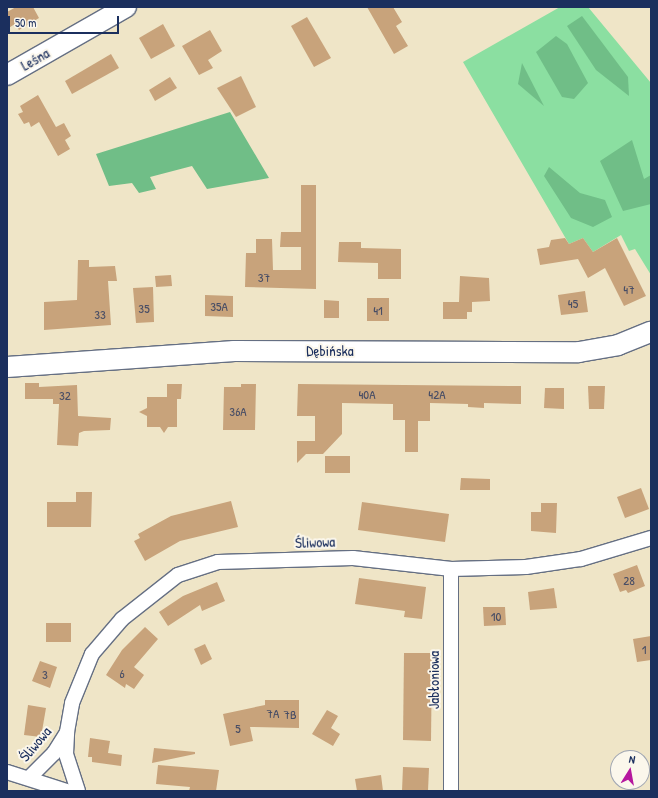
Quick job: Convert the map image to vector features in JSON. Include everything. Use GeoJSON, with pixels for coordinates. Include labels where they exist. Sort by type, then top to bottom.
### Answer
{"type":"FeatureCollection","features":[{"type":"Feature","properties":{"kind":"street","name":"Leśna"},"geometry":{"type":"LineString","coordinates":[[7,75],[126,7]]}},
{"type":"Feature","properties":{"kind":"street","name":"Dębińska"},"geometry":{"type":"LineString","coordinates":[[7,367],[234,351],[579,352],[618,345],[651,332]]}},
{"type":"Feature","properties":{"kind":"street","name":"Śliwowa"},"geometry":{"type":"LineString","coordinates":[[78,791],[66,754],[67,732],[72,703],[92,654],[122,619],[178,575],[218,562],[353,558],[451,569],[526,567],[581,559],[651,538]]}},
{"type":"Feature","properties":{"kind":"street","name":"Jabłoniowa"},"geometry":{"type":"LineString","coordinates":[[451,569],[451,791]]}},
{"type":"Feature","properties":{"kind":"street","name":"Śliwowa"},"geometry":{"type":"LineString","coordinates":[[29,778],[54,753],[67,732]]}},
{"type":"Feature","properties":{"kind":"street"},"geometry":{"type":"LineString","coordinates":[[7,772],[67,791]]}},
{"type":"Feature","properties":{"kind":"green space"},"geometry":{"type":"Polygon","coordinates":[[[560,7],[588,7],[651,83],[651,275],[635,249],[629,251],[621,235],[593,252],[583,238],[569,244],[463,62],[560,7]]]}},
{"type":"Feature","properties":{"kind":"green space"},"geometry":{"type":"Polygon","coordinates":[[[582,16],[628,77],[629,96],[596,70],[567,26],[582,16]]]}},
{"type":"Feature","properties":{"kind":"green space"},"geometry":{"type":"Polygon","coordinates":[[[556,36],[567,44],[588,83],[574,99],[562,97],[536,52],[556,36]]]}},
{"type":"Feature","properties":{"kind":"green space"},"geometry":{"type":"Polygon","coordinates":[[[522,63],[544,106],[518,84],[522,63]]]}},
{"type":"Feature","properties":{"kind":"green space"},"geometry":{"type":"Polygon","coordinates":[[[230,112],[269,178],[207,189],[192,166],[150,177],[156,189],[139,193],[132,183],[109,186],[96,154],[230,112]]]}},
{"type":"Feature","properties":{"kind":"green space"},"geometry":{"type":"Polygon","coordinates":[[[632,140],[644,179],[651,175],[651,204],[623,211],[600,161],[632,140]]]}},
{"type":"Feature","properties":{"kind":"green space"},"geometry":{"type":"Polygon","coordinates":[[[549,167],[580,193],[605,200],[612,217],[593,227],[571,218],[544,176],[549,167]]]}},
{"type":"Feature","properties":{"kind":"building"},"geometry":{"type":"Polygon","coordinates":[[[16,7],[33,7],[39,18],[19,30],[15,24],[7,29],[7,12],[16,7]]]}},
{"type":"Feature","properties":{"kind":"building"},"geometry":{"type":"Polygon","coordinates":[[[367,7],[393,7],[402,22],[396,26],[408,46],[394,54],[367,7]]]}},
{"type":"Feature","properties":{"kind":"building"},"geometry":{"type":"Polygon","coordinates":[[[307,17],[331,58],[314,67],[291,26],[307,17]]]}},
{"type":"Feature","properties":{"kind":"building"},"geometry":{"type":"Polygon","coordinates":[[[163,24],[175,46],[151,59],[139,38],[163,24]]]}},
{"type":"Feature","properties":{"kind":"building"},"geometry":{"type":"Polygon","coordinates":[[[210,30],[222,51],[208,60],[213,68],[199,75],[182,46],[210,30]]]}},
{"type":"Feature","properties":{"kind":"building"},"geometry":{"type":"Polygon","coordinates":[[[111,54],[119,68],[72,94],[65,81],[111,54]]]}},
{"type":"Feature","properties":{"kind":"building"},"geometry":{"type":"Polygon","coordinates":[[[241,76],[256,107],[236,117],[217,88],[241,76]]]}},
{"type":"Feature","properties":{"kind":"building"},"geometry":{"type":"Polygon","coordinates":[[[170,77],[177,88],[155,101],[149,90],[170,77]]]}},
{"type":"Feature","properties":{"kind":"building"},"geometry":{"type":"Polygon","coordinates":[[[38,95],[56,127],[64,123],[71,136],[65,140],[70,149],[58,156],[39,122],[31,127],[29,122],[24,124],[18,114],[23,112],[20,106],[38,95]]]}},
{"type":"Feature","properties":{"kind":"building"},"geometry":{"type":"Polygon","coordinates":[[[301,185],[316,185],[316,289],[245,287],[246,253],[256,253],[256,239],[272,239],[273,270],[301,270],[301,247],[280,247],[281,232],[301,232],[301,185]]]}},
{"type":"Feature","properties":{"kind":"building"},"geometry":{"type":"Polygon","coordinates":[[[565,238],[569,244],[583,238],[593,252],[617,238],[646,296],[624,306],[605,268],[588,278],[578,259],[540,265],[537,249],[549,247],[551,240],[565,238]]]}},
{"type":"Feature","properties":{"kind":"building"},"geometry":{"type":"Polygon","coordinates":[[[339,242],[361,242],[361,248],[401,249],[401,279],[378,279],[378,263],[338,262],[339,242]]]}},
{"type":"Feature","properties":{"kind":"building"},"geometry":{"type":"Polygon","coordinates":[[[78,260],[89,260],[89,267],[115,266],[117,281],[108,281],[111,325],[44,330],[44,302],[77,300],[78,260]]]}},
{"type":"Feature","properties":{"kind":"building"},"geometry":{"type":"Polygon","coordinates":[[[171,275],[172,286],[156,287],[155,276],[171,275]]]}},
{"type":"Feature","properties":{"kind":"building"},"geometry":{"type":"Polygon","coordinates":[[[460,276],[489,278],[490,301],[472,302],[472,312],[467,312],[467,319],[443,319],[443,302],[459,302],[460,276]]]}},
{"type":"Feature","properties":{"kind":"building"},"geometry":{"type":"Polygon","coordinates":[[[153,287],[154,322],[136,323],[133,288],[153,287]]]}},
{"type":"Feature","properties":{"kind":"building"},"geometry":{"type":"Polygon","coordinates":[[[585,291],[588,312],[561,315],[558,295],[585,291]]]}},
{"type":"Feature","properties":{"kind":"building"},"geometry":{"type":"Polygon","coordinates":[[[205,295],[233,296],[233,317],[205,316],[205,295]]]}},
{"type":"Feature","properties":{"kind":"building"},"geometry":{"type":"Polygon","coordinates":[[[367,298],[389,298],[389,321],[367,321],[367,298]]]}},
{"type":"Feature","properties":{"kind":"building"},"geometry":{"type":"Polygon","coordinates":[[[324,300],[339,301],[339,318],[324,318],[324,300]]]}},
{"type":"Feature","properties":{"kind":"building"},"geometry":{"type":"Polygon","coordinates":[[[25,383],[39,383],[39,387],[77,385],[78,416],[111,418],[110,430],[84,431],[79,433],[78,446],[57,445],[59,404],[53,404],[53,399],[25,399],[25,383]]]}},
{"type":"Feature","properties":{"kind":"building"},"geometry":{"type":"Polygon","coordinates":[[[167,384],[182,384],[181,399],[177,399],[177,427],[168,427],[164,433],[160,427],[147,427],[147,416],[139,412],[147,408],[147,397],[167,397],[167,384]]]}},
{"type":"Feature","properties":{"kind":"building"},"geometry":{"type":"Polygon","coordinates":[[[241,384],[256,384],[255,430],[223,430],[224,387],[241,387],[241,384]]]}},
{"type":"Feature","properties":{"kind":"building"},"geometry":{"type":"Polygon","coordinates":[[[298,384],[521,386],[521,404],[484,403],[484,408],[468,407],[468,404],[430,403],[430,421],[418,421],[418,452],[405,452],[405,420],[393,420],[393,404],[342,403],[342,434],[323,454],[306,454],[297,463],[297,441],[315,441],[315,416],[297,416],[298,384]]]}},
{"type":"Feature","properties":{"kind":"building"},"geometry":{"type":"Polygon","coordinates":[[[588,386],[605,386],[604,409],[589,409],[588,386]]]}},
{"type":"Feature","properties":{"kind":"building"},"geometry":{"type":"Polygon","coordinates":[[[545,388],[564,388],[564,409],[544,408],[545,388]]]}},
{"type":"Feature","properties":{"kind":"building"},"geometry":{"type":"Polygon","coordinates":[[[325,456],[350,456],[350,473],[325,473],[325,456]]]}},
{"type":"Feature","properties":{"kind":"building"},"geometry":{"type":"Polygon","coordinates":[[[461,478],[490,479],[490,490],[460,490],[461,478]]]}},
{"type":"Feature","properties":{"kind":"building"},"geometry":{"type":"Polygon","coordinates":[[[641,488],[649,509],[625,518],[617,497],[641,488]]]}},
{"type":"Feature","properties":{"kind":"building"},"geometry":{"type":"Polygon","coordinates":[[[76,492],[92,492],[91,527],[47,527],[47,502],[76,502],[76,492]]]}},
{"type":"Feature","properties":{"kind":"building"},"geometry":{"type":"Polygon","coordinates":[[[231,501],[238,527],[180,541],[145,561],[134,541],[140,538],[138,534],[171,516],[231,501]]]}},
{"type":"Feature","properties":{"kind":"building"},"geometry":{"type":"Polygon","coordinates":[[[362,502],[449,514],[445,542],[358,530],[362,502]]]}},
{"type":"Feature","properties":{"kind":"building"},"geometry":{"type":"Polygon","coordinates":[[[541,503],[557,503],[556,533],[531,531],[531,512],[541,512],[541,503]]]}},
{"type":"Feature","properties":{"kind":"building"},"geometry":{"type":"Polygon","coordinates":[[[637,565],[645,586],[628,593],[626,590],[620,592],[613,574],[637,565]]]}},
{"type":"Feature","properties":{"kind":"building"},"geometry":{"type":"Polygon","coordinates":[[[359,578],[426,587],[422,619],[404,617],[405,611],[355,604],[359,578]]]}},
{"type":"Feature","properties":{"kind":"building"},"geometry":{"type":"Polygon","coordinates":[[[217,582],[225,601],[202,611],[200,605],[168,626],[159,612],[183,596],[217,582]]]}},
{"type":"Feature","properties":{"kind":"building"},"geometry":{"type":"Polygon","coordinates":[[[554,588],[557,608],[530,610],[528,592],[554,588]]]}},
{"type":"Feature","properties":{"kind":"building"},"geometry":{"type":"Polygon","coordinates":[[[483,607],[505,607],[506,625],[484,626],[483,607]]]}},
{"type":"Feature","properties":{"kind":"building"},"geometry":{"type":"Polygon","coordinates":[[[46,623],[71,623],[71,642],[46,642],[46,623]]]}},
{"type":"Feature","properties":{"kind":"building"},"geometry":{"type":"Polygon","coordinates":[[[145,627],[158,639],[134,667],[144,675],[134,689],[126,684],[125,688],[106,675],[122,650],[145,627]]]}},
{"type":"Feature","properties":{"kind":"building"},"geometry":{"type":"Polygon","coordinates":[[[651,636],[651,660],[637,662],[633,639],[651,636]]]}},
{"type":"Feature","properties":{"kind":"building"},"geometry":{"type":"Polygon","coordinates":[[[205,644],[212,659],[201,665],[194,649],[205,644]]]}},
{"type":"Feature","properties":{"kind":"building"},"geometry":{"type":"Polygon","coordinates":[[[404,653],[432,653],[431,741],[403,740],[404,653]]]}},
{"type":"Feature","properties":{"kind":"building"},"geometry":{"type":"Polygon","coordinates":[[[40,661],[57,667],[50,688],[32,681],[40,661]]]}},
{"type":"Feature","properties":{"kind":"building"},"geometry":{"type":"Polygon","coordinates":[[[265,700],[299,700],[299,728],[250,727],[253,741],[230,746],[223,714],[265,705],[265,700]]]}},
{"type":"Feature","properties":{"kind":"building"},"geometry":{"type":"Polygon","coordinates":[[[28,705],[46,708],[41,737],[24,735],[28,705]]]}},
{"type":"Feature","properties":{"kind":"building"},"geometry":{"type":"Polygon","coordinates":[[[327,710],[338,716],[331,728],[340,734],[333,746],[312,734],[327,710]]]}},
{"type":"Feature","properties":{"kind":"building"},"geometry":{"type":"Polygon","coordinates":[[[90,738],[110,741],[108,753],[122,755],[121,766],[92,762],[92,757],[88,757],[90,738]]]}},
{"type":"Feature","properties":{"kind":"building"},"geometry":{"type":"Polygon","coordinates":[[[154,748],[195,752],[195,754],[152,763],[154,748]]]}},
{"type":"Feature","properties":{"kind":"building"},"geometry":{"type":"Polygon","coordinates":[[[158,765],[219,770],[216,791],[189,791],[190,787],[156,784],[158,765]]]}},
{"type":"Feature","properties":{"kind":"building"},"geometry":{"type":"Polygon","coordinates":[[[403,767],[429,768],[428,791],[402,791],[403,767]]]}},
{"type":"Feature","properties":{"kind":"building"},"geometry":{"type":"Polygon","coordinates":[[[381,775],[383,791],[357,791],[355,779],[381,775]]]}}]}
